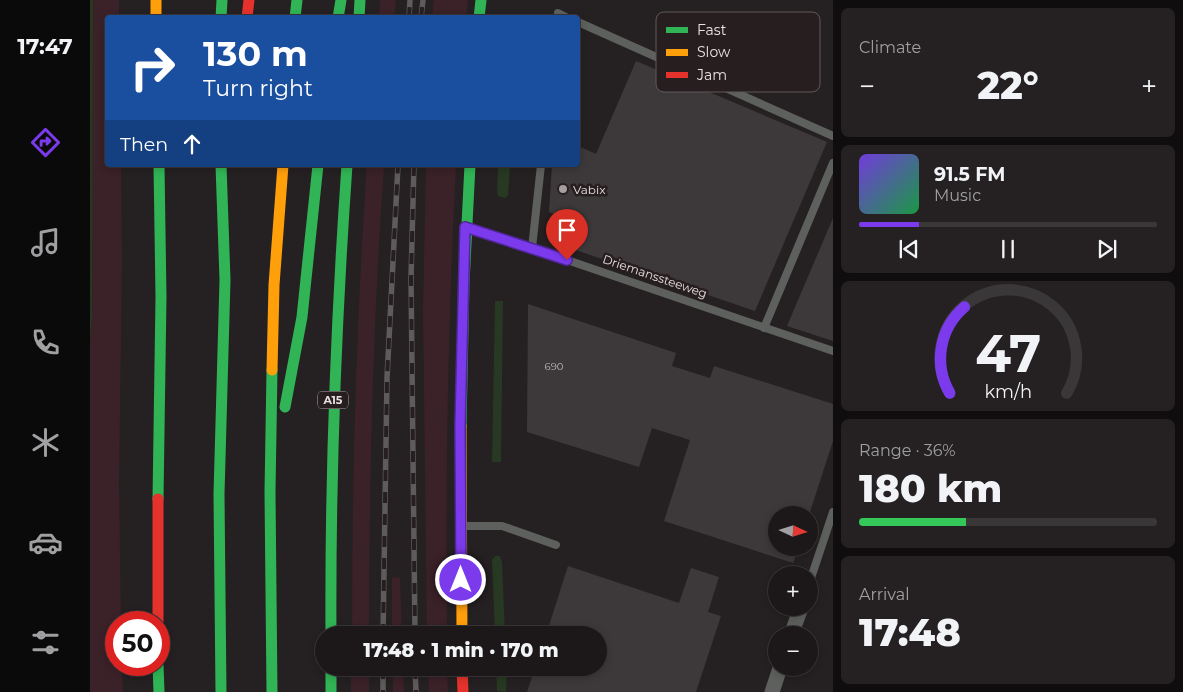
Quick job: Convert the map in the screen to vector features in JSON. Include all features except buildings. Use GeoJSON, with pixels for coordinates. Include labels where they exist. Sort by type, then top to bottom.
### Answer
{"type":"FeatureCollection","features":[{"type":"Feature","properties":{"kind":"main road"},"geometry":{"type":"LineString","coordinates":[[156,0],[156,15]]}},
{"type":"Feature","properties":{"kind":"main road"},"geometry":{"type":"LineString","coordinates":[[221,15],[222,0]]}},
{"type":"Feature","properties":{"kind":"main road"},"geometry":{"type":"LineString","coordinates":[[247,15],[249,0]]}},
{"type":"Feature","properties":{"kind":"main road"},"geometry":{"type":"LineString","coordinates":[[295,15],[297,0]]}},
{"type":"Feature","properties":{"kind":"main road"},"geometry":{"type":"LineString","coordinates":[[338,15],[341,0]]}},
{"type":"Feature","properties":{"kind":"main road"},"geometry":{"type":"LineString","coordinates":[[359,15],[360,0]]}},
{"type":"Feature","properties":{"kind":"main road"},"geometry":{"type":"LineString","coordinates":[[479,15],[481,0]]}},
{"type":"Feature","properties":{"kind":"main road"},"geometry":{"type":"LineString","coordinates":[[158,611],[161,297],[159,167]]}},
{"type":"Feature","properties":{"kind":"main road"},"geometry":{"type":"LineString","coordinates":[[221,167],[225,280]]}},
{"type":"Feature","properties":{"kind":"main road"},"geometry":{"type":"LineString","coordinates":[[272,692],[270,492],[274,285],[283,167]]}},
{"type":"Feature","properties":{"kind":"main road"},"geometry":{"type":"LineString","coordinates":[[270,492],[302,317],[318,167]]}},
{"type":"Feature","properties":{"kind":"main road","name":"A15"},"geometry":{"type":"LineString","coordinates":[[330,626],[333,402],[347,167]]}},
{"type":"Feature","properties":{"kind":"main road"},"geometry":{"type":"LineString","coordinates":[[462,626],[460,526],[461,357],[465,227],[470,167]]}},
{"type":"Feature","properties":{"kind":"main road"},"geometry":{"type":"LineString","coordinates":[[221,692],[219,494],[225,280],[233,184]]}},
{"type":"Feature","properties":{"kind":"main road"},"geometry":{"type":"LineString","coordinates":[[158,676],[159,692]]}},
{"type":"Feature","properties":{"kind":"main road"},"geometry":{"type":"LineString","coordinates":[[331,676],[331,692]]}},
{"type":"Feature","properties":{"kind":"main road"},"geometry":{"type":"LineString","coordinates":[[462,676],[463,692]]}},
{"type":"Feature","properties":{"kind":"street"},"geometry":{"type":"LineString","coordinates":[[772,692],[777,676]]}},
{"type":"Feature","properties":{"kind":"lane"},"geometry":{"type":"LineString","coordinates":[[580,23],[656,57]]}},
{"type":"Feature","properties":{"kind":"lane"},"geometry":{"type":"LineString","coordinates":[[735,92],[833,136]]}},
{"type":"Feature","properties":{"kind":"lane"},"geometry":{"type":"LineString","coordinates":[[764,328],[833,163]]}},
{"type":"Feature","properties":{"kind":"lane"},"geometry":{"type":"LineString","coordinates":[[532,248],[541,167]]}},
{"type":"Feature","properties":{"kind":"lane","name":"Driemanssteeweg"},"geometry":{"type":"LineString","coordinates":[[465,227],[833,351]]}},
{"type":"Feature","properties":{"kind":"lane"},"geometry":{"type":"LineString","coordinates":[[815,566],[833,512]]}},
{"type":"Feature","properties":{"kind":"lane"},"geometry":{"type":"LineString","coordinates":[[460,526],[502,526],[556,545]]}},
{"type":"Feature","properties":{"kind":"shaded area"},"geometry":{"type":"Polygon","coordinates":[[[90,0],[93,0],[92,318],[90,342],[90,0]]]}},
{"type":"Feature","properties":{"kind":"shaded area"},"geometry":{"type":"Polygon","coordinates":[[[93,0],[119,0],[119,15],[105,15],[105,167],[121,167],[122,262],[119,482],[121,611],[105,611],[105,676],[122,676],[123,692],[90,692],[90,342],[92,318],[93,0]]]}},
{"type":"Feature","properties":{"kind":"shaded area"},"geometry":{"type":"Polygon","coordinates":[[[380,0],[396,0],[394,15],[379,15],[380,0]]]}},
{"type":"Feature","properties":{"kind":"shaded area"},"geometry":{"type":"Polygon","coordinates":[[[434,0],[468,0],[466,15],[432,15],[434,0]]]}},
{"type":"Feature","properties":{"kind":"shaded area"},"geometry":{"type":"Polygon","coordinates":[[[367,167],[384,167],[372,400],[369,626],[352,626],[355,400],[367,167]]]}},
{"type":"Feature","properties":{"kind":"shaded area"},"geometry":{"type":"Polygon","coordinates":[[[426,167],[456,167],[448,400],[447,626],[427,626],[423,310],[426,167]]]}},
{"type":"Feature","properties":{"kind":"shaded area"},"geometry":{"type":"Polygon","coordinates":[[[498,167],[510,167],[508,196],[505,198],[498,196],[498,167]]]}},
{"type":"Feature","properties":{"kind":"shaded area"},"geometry":{"type":"Polygon","coordinates":[[[495,301],[503,301],[501,462],[492,462],[495,301]]]}},
{"type":"Feature","properties":{"kind":"shaded area"},"geometry":{"type":"Polygon","coordinates":[[[495,556],[500,556],[502,562],[505,626],[495,626],[492,560],[495,556]]]}},
{"type":"Feature","properties":{"kind":"shaded area"},"geometry":{"type":"Polygon","coordinates":[[[392,577],[400,578],[402,626],[392,626],[392,577]]]}},
{"type":"Feature","properties":{"kind":"shaded area"},"geometry":{"type":"Polygon","coordinates":[[[351,676],[369,676],[369,692],[351,692],[351,676]]]}},
{"type":"Feature","properties":{"kind":"shaded area"},"geometry":{"type":"Polygon","coordinates":[[[393,676],[403,676],[404,692],[393,692],[393,676]]]}},
{"type":"Feature","properties":{"kind":"shaded area"},"geometry":{"type":"Polygon","coordinates":[[[428,676],[447,676],[448,692],[429,692],[428,676]]]}},
{"type":"Feature","properties":{"kind":"shaded area"},"geometry":{"type":"Polygon","coordinates":[[[496,676],[507,676],[506,692],[497,691],[496,676]]]}},
{"type":"Feature","properties":{"kind":"railway"},"geometry":{"type":"LineString","coordinates":[[409,15],[410,0]]}},
{"type":"Feature","properties":{"kind":"railway"},"geometry":{"type":"LineString","coordinates":[[421,15],[423,0]]}},
{"type":"Feature","properties":{"kind":"railway"},"geometry":{"type":"LineString","coordinates":[[383,626],[387,378],[398,167]]}},
{"type":"Feature","properties":{"kind":"railway"},"geometry":{"type":"LineString","coordinates":[[414,167],[411,278],[415,626]]}},
{"type":"Feature","properties":{"kind":"railway"},"geometry":{"type":"LineString","coordinates":[[383,676],[383,692]]}},
{"type":"Feature","properties":{"kind":"railway"},"geometry":{"type":"LineString","coordinates":[[415,676],[416,692]]}},
{"type":"Feature","properties":{"kind":"traffic: fast"},"geometry":{"type":"LineString","coordinates":[[221,15],[222,0]]}},
{"type":"Feature","properties":{"kind":"traffic: fast"},"geometry":{"type":"LineString","coordinates":[[295,15],[297,0]]}},
{"type":"Feature","properties":{"kind":"traffic: fast"},"geometry":{"type":"LineString","coordinates":[[338,15],[341,0]]}},
{"type":"Feature","properties":{"kind":"traffic: fast"},"geometry":{"type":"LineString","coordinates":[[359,15],[360,0]]}},
{"type":"Feature","properties":{"kind":"traffic: fast"},"geometry":{"type":"LineString","coordinates":[[479,15],[481,0]]}},
{"type":"Feature","properties":{"kind":"traffic: fast"},"geometry":{"type":"LineString","coordinates":[[158,499],[161,297],[159,167]]}},
{"type":"Feature","properties":{"kind":"traffic: fast"},"geometry":{"type":"LineString","coordinates":[[221,167],[225,280],[219,494],[221,692]]}},
{"type":"Feature","properties":{"kind":"traffic: fast"},"geometry":{"type":"LineString","coordinates":[[285,407],[302,317],[318,167]]}},
{"type":"Feature","properties":{"kind":"traffic: fast"},"geometry":{"type":"LineString","coordinates":[[331,626],[334,400],[347,167]]}},
{"type":"Feature","properties":{"kind":"traffic: fast"},"geometry":{"type":"LineString","coordinates":[[461,426],[464,283],[470,167]]}},
{"type":"Feature","properties":{"kind":"traffic: fast"},"geometry":{"type":"LineString","coordinates":[[272,370],[270,492],[272,692]]}},
{"type":"Feature","properties":{"kind":"traffic: fast"},"geometry":{"type":"LineString","coordinates":[[158,676],[159,692]]}},
{"type":"Feature","properties":{"kind":"traffic: fast"},"geometry":{"type":"LineString","coordinates":[[331,676],[331,692]]}},
{"type":"Feature","properties":{"kind":"traffic: slow"},"geometry":{"type":"LineString","coordinates":[[156,0],[156,15]]}},
{"type":"Feature","properties":{"kind":"traffic: slow"},"geometry":{"type":"LineString","coordinates":[[272,370],[274,285],[283,167]]}},
{"type":"Feature","properties":{"kind":"traffic: slow"},"geometry":{"type":"LineString","coordinates":[[461,426],[462,626]]}},
{"type":"Feature","properties":{"kind":"traffic: jam"},"geometry":{"type":"LineString","coordinates":[[247,15],[249,0]]}},
{"type":"Feature","properties":{"kind":"traffic: jam"},"geometry":{"type":"LineString","coordinates":[[158,499],[158,611]]}},
{"type":"Feature","properties":{"kind":"traffic: jam"},"geometry":{"type":"LineString","coordinates":[[462,676],[463,692]]}},
{"type":"Feature","properties":{"kind":"place","name":"Vabix"},"geometry":{"type":"Point","coordinates":[563,189]}},
{"type":"Feature","properties":{"kind":"route"},"geometry":{"type":"LineString","coordinates":[[461,580],[460,425],[465,227],[567,260]]}}]}
